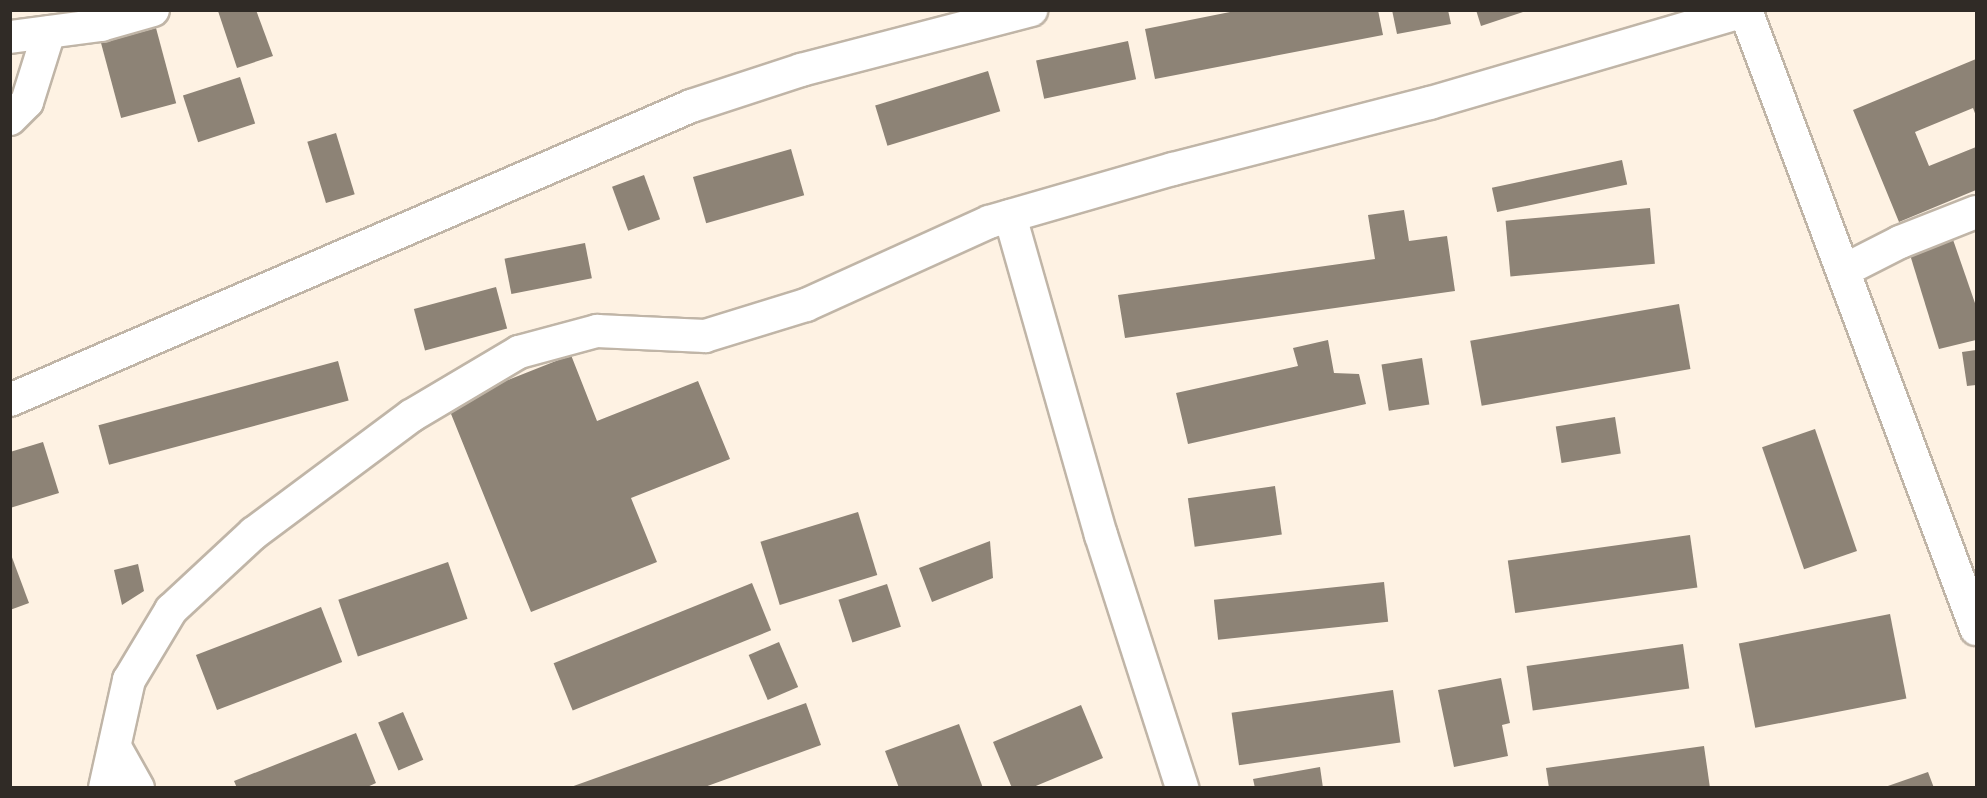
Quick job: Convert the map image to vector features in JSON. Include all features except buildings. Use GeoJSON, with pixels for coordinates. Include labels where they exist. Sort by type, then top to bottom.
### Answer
{"type":"FeatureCollection","features":[{"type":"Feature","properties":{"kind":"main road"},"geometry":{"type":"LineString","coordinates":[[1745,11],[1977,628]]}},
{"type":"Feature","properties":{"kind":"street"},"geometry":{"type":"LineString","coordinates":[[10,37],[101,25],[153,10]]}},
{"type":"Feature","properties":{"kind":"street"},"geometry":{"type":"LineString","coordinates":[[105,788],[129,680],[171,610],[254,533],[393,430],[519,352],[597,331],[705,336],[806,305],[1010,216],[1173,169],[1430,103],[1745,11]]}},
{"type":"Feature","properties":{"kind":"street"},"geometry":{"type":"LineString","coordinates":[[10,400],[691,106],[801,70],[1017,12]]}},
{"type":"Feature","properties":{"kind":"street"},"geometry":{"type":"LineString","coordinates":[[10,119],[27,102],[49,32]]}},
{"type":"Feature","properties":{"kind":"street"},"geometry":{"type":"LineString","coordinates":[[1844,271],[1900,242],[1977,212]]}},
{"type":"Feature","properties":{"kind":"street"},"geometry":{"type":"LineString","coordinates":[[1010,216],[1101,535],[1182,788]]}},
{"type":"Feature","properties":{"kind":"street"},"geometry":{"type":"LineString","coordinates":[[115,747],[138,788]]}}]}
